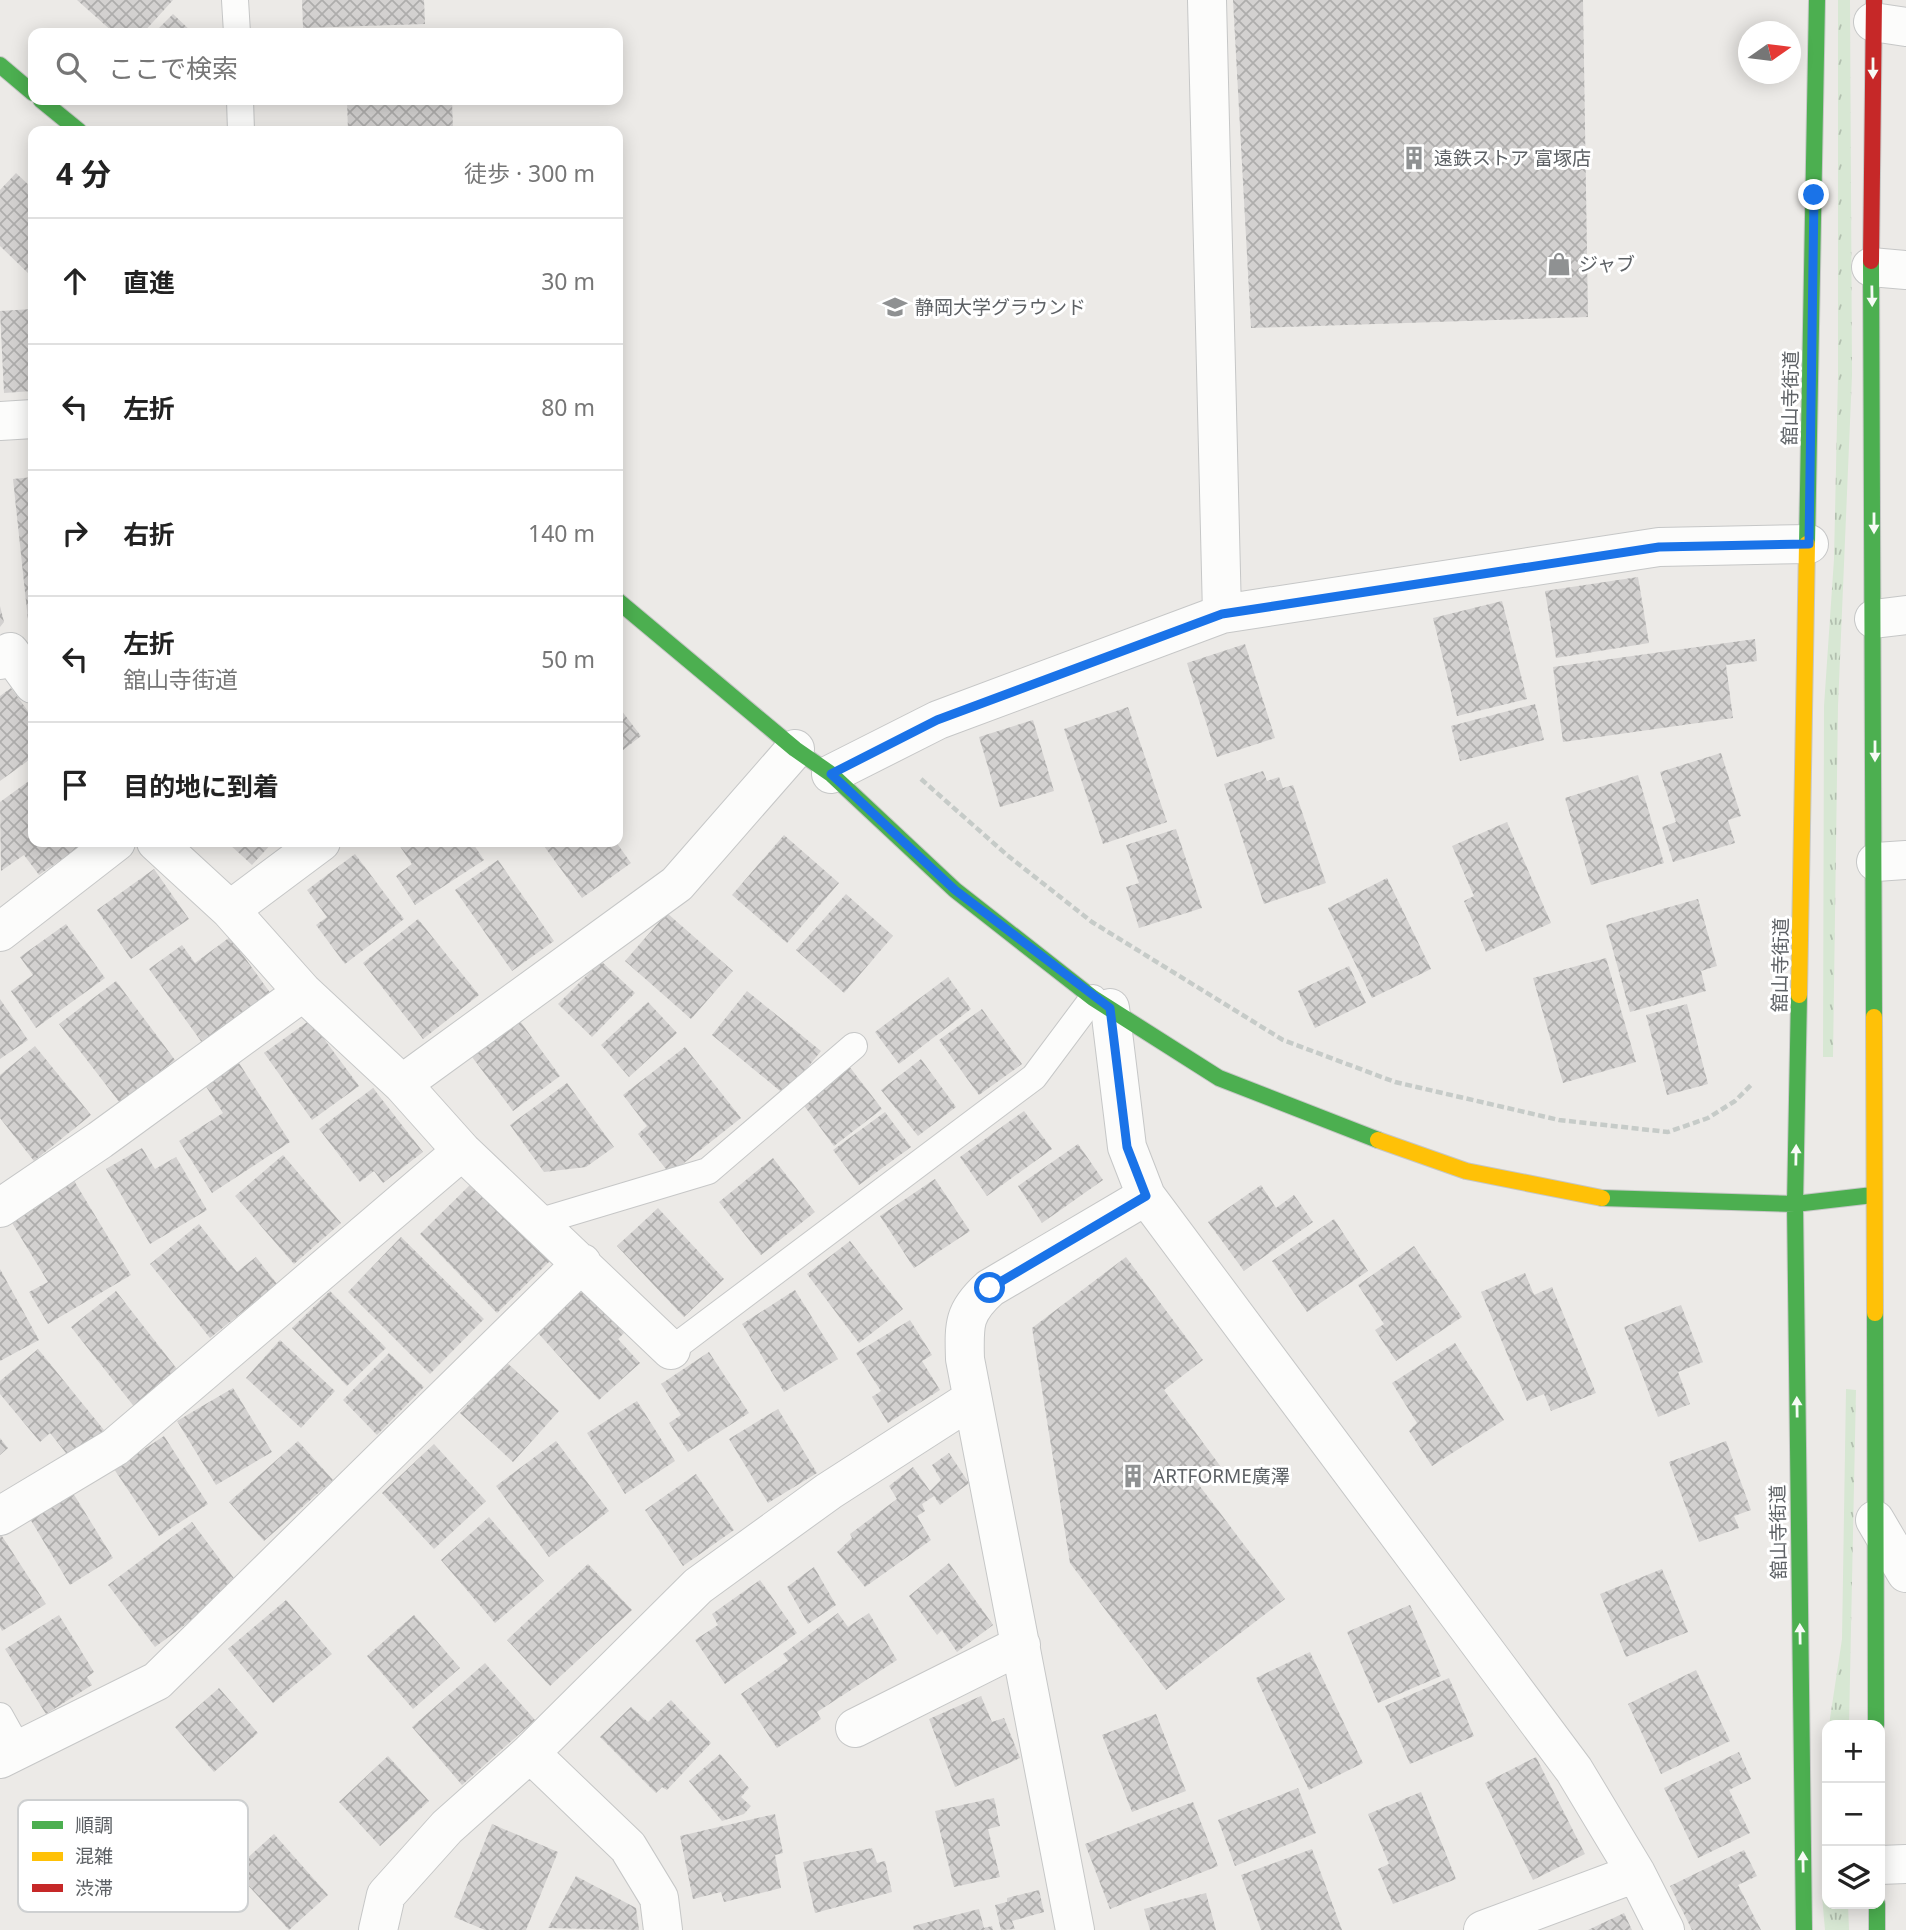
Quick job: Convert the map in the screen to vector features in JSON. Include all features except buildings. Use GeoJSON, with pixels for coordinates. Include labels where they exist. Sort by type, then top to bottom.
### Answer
{"type":"FeatureCollection","features":[{"type":"Feature","properties":{"kind":"street"},"geometry":{"type":"LineString","coordinates":[[1207,0],[1222,614]]}},
{"type":"Feature","properties":{"kind":"street","name":"舘山寺街道"},"geometry":{"type":"LineString","coordinates":[[1804,1930],[1795,1204],[1817,0]]}},
{"type":"Feature","properties":{"kind":"street"},"geometry":{"type":"LineString","coordinates":[[1876,1720],[1874,1195],[1891,861],[1889,269],[1884,16]]}},
{"type":"Feature","properties":{"kind":"street"},"geometry":{"type":"LineString","coordinates":[[0,65],[28,89]]}},
{"type":"Feature","properties":{"kind":"street"},"geometry":{"type":"LineString","coordinates":[[47,105],[73,126]]}},
{"type":"Feature","properties":{"kind":"street"},"geometry":{"type":"LineString","coordinates":[[0,421],[28,419]]}},
{"type":"Feature","properties":{"kind":"street"},"geometry":{"type":"LineString","coordinates":[[831,774],[937,720],[1222,614],[1659,547],[1809,544]]}},
{"type":"Feature","properties":{"kind":"street"},"geometry":{"type":"LineString","coordinates":[[623,609],[795,749],[831,774],[955,890],[1101,1003],[1219,1079],[1334,1125],[1466,1171],[1616,1201],[1795,1204],[1874,1195]]}},
{"type":"Feature","properties":{"kind":"street"},"geometry":{"type":"LineString","coordinates":[[0,660],[10,652],[28,677]]}},
{"type":"Feature","properties":{"kind":"street"},"geometry":{"type":"LineString","coordinates":[[402,1084],[677,884],[795,749]]}},
{"type":"Feature","properties":{"kind":"street"},"geometry":{"type":"LineString","coordinates":[[0,932],[110,847]]}},
{"type":"Feature","properties":{"kind":"street"},"geometry":{"type":"LineString","coordinates":[[161,847],[230,910],[303,992],[402,1084],[462,1152],[671,1350]]}},
{"type":"Feature","properties":{"kind":"street"},"geometry":{"type":"LineString","coordinates":[[230,910],[314,847]]}},
{"type":"Feature","properties":{"kind":"street"},"geometry":{"type":"LineString","coordinates":[[0,1208],[100,1140],[303,992]]}},
{"type":"Feature","properties":{"kind":"street"},"geometry":{"type":"LineString","coordinates":[[1101,1003],[1127,1147],[1146,1196],[1574,1770],[1636,1872],[1665,1930]]}},
{"type":"Feature","properties":{"kind":"street"},"geometry":{"type":"LineString","coordinates":[[0,1516],[115,1447],[462,1152]]}},
{"type":"Feature","properties":{"kind":"street"},"geometry":{"type":"LineString","coordinates":[[1075,1930],[972,1399],[965,1359],[964,1326],[973,1303],[990,1288],[1146,1196]]}},
{"type":"Feature","properties":{"kind":"street"},"geometry":{"type":"LineString","coordinates":[[10,1754],[156,1681],[582,1264]]}},
{"type":"Feature","properties":{"kind":"street"},"geometry":{"type":"LineString","coordinates":[[378,1930],[386,1895],[447,1827],[530,1753],[698,1586],[829,1491],[972,1399]]}},
{"type":"Feature","properties":{"kind":"street"},"geometry":{"type":"LineString","coordinates":[[1875,1520],[1906,1573]]}},
{"type":"Feature","properties":{"kind":"street"},"geometry":{"type":"LineString","coordinates":[[855,1728],[1021,1645]]}},
{"type":"Feature","properties":{"kind":"street"},"geometry":{"type":"LineString","coordinates":[[530,1753],[628,1847],[659,1898],[663,1930]]}},
{"type":"Feature","properties":{"kind":"street"},"geometry":{"type":"LineString","coordinates":[[1885,1865],[1906,1864]]}},
{"type":"Feature","properties":{"kind":"street"},"geometry":{"type":"LineString","coordinates":[[1483,1930],[1636,1872]]}},
{"type":"Feature","properties":{"kind":"street"},"geometry":{"type":"LineString","coordinates":[[1877,1909],[1877,1930]]}},
{"type":"Feature","properties":{"kind":"lane"},"geometry":{"type":"LineString","coordinates":[[235,0],[237,28]]}},
{"type":"Feature","properties":{"kind":"lane"},"geometry":{"type":"LineString","coordinates":[[240,105],[241,126]]}},
{"type":"Feature","properties":{"kind":"lane"},"geometry":{"type":"LineString","coordinates":[[671,1350],[1034,1077],[1101,1003]]}},
{"type":"Feature","properties":{"kind":"lane"},"geometry":{"type":"LineString","coordinates":[[538,1222],[708,1171],[854,1046]]}},
{"type":"Feature","properties":{"kind":"lane"},"geometry":{"type":"LineString","coordinates":[[0,1716],[10,1754]]}},
{"type":"Feature","properties":{"kind":"path"},"geometry":{"type":"LineString","coordinates":[[885,746],[1007,855],[1092,922],[1295,1044],[1395,1082],[1420,1088],[1559,1120],[1668,1132],[1707,1118],[1735,1101],[1758,1078]]}},
{"type":"Feature","properties":{"kind":"green space"},"geometry":{"type":"Polygon","coordinates":[[[1838,0],[1850,0],[1852,375],[1838,706],[1833,1057],[1823,1057],[1824,706],[1834,559],[1838,376],[1838,0]]]}},
{"type":"Feature","properties":{"kind":"green space"},"geometry":{"type":"Polygon","coordinates":[[[1846,1389],[1856,1390],[1849,1720],[1830,1720],[1842,1639],[1846,1389]]]}},
{"type":"Feature","properties":{"kind":"green space"},"geometry":{"type":"Polygon","coordinates":[[[1823,1909],[1848,1909],[1849,1930],[1825,1930],[1823,1909]]]}},
{"type":"Feature","properties":{"kind":"traffic: fast"},"geometry":{"type":"LineString","coordinates":[[1807,544],[1817,0]]}},
{"type":"Feature","properties":{"kind":"traffic: fast"},"geometry":{"type":"LineString","coordinates":[[0,65],[28,89]]}},
{"type":"Feature","properties":{"kind":"traffic: fast"},"geometry":{"type":"LineString","coordinates":[[47,105],[73,126]]}},
{"type":"Feature","properties":{"kind":"traffic: fast"},"geometry":{"type":"LineString","coordinates":[[1871,261],[1874,1017]]}},
{"type":"Feature","properties":{"kind":"traffic: fast"},"geometry":{"type":"LineString","coordinates":[[623,605],[795,749],[831,774],[955,890],[1093,998],[1219,1078],[1378,1140]]}},
{"type":"Feature","properties":{"kind":"traffic: fast"},"geometry":{"type":"LineString","coordinates":[[1799,995],[1795,1204],[1804,1930]]}},
{"type":"Feature","properties":{"kind":"traffic: fast"},"geometry":{"type":"LineString","coordinates":[[1602,1198],[1795,1204],[1873,1195]]}},
{"type":"Feature","properties":{"kind":"traffic: fast"},"geometry":{"type":"LineString","coordinates":[[1875,1313],[1876,1720]]}},
{"type":"Feature","properties":{"kind":"traffic: fast"},"geometry":{"type":"LineString","coordinates":[[1877,1909],[1877,1930]]}},
{"type":"Feature","properties":{"kind":"traffic: slow"},"geometry":{"type":"LineString","coordinates":[[1799,995],[1807,544]]}},
{"type":"Feature","properties":{"kind":"traffic: slow"},"geometry":{"type":"LineString","coordinates":[[1874,1017],[1875,1313]]}},
{"type":"Feature","properties":{"kind":"traffic: slow"},"geometry":{"type":"LineString","coordinates":[[1378,1140],[1466,1171],[1602,1198]]}},
{"type":"Feature","properties":{"kind":"traffic: jam"},"geometry":{"type":"LineString","coordinates":[[1871,261],[1874,0]]}},
{"type":"Feature","properties":{"kind":"place","name":"遠鉄ストア 富塚店"},"geometry":{"type":"Point","coordinates":[1414,158]}},
{"type":"Feature","properties":{"kind":"place","name":"ジャブ"},"geometry":{"type":"Point","coordinates":[1559,264]}},
{"type":"Feature","properties":{"kind":"place","name":"静岡大学グラウンド"},"geometry":{"type":"Point","coordinates":[895,307]}},
{"type":"Feature","properties":{"kind":"place","name":"ARTFORME廣澤"},"geometry":{"type":"Point","coordinates":[1133,1476]}},
{"type":"Feature","properties":{"kind":"route"},"geometry":{"type":"LineString","coordinates":[[990,1288],[1146,1196],[1127,1147],[1110,1008],[1093,998],[955,890],[831,774],[937,720],[1222,614],[1659,547],[1809,544],[1814,195]]}}]}
